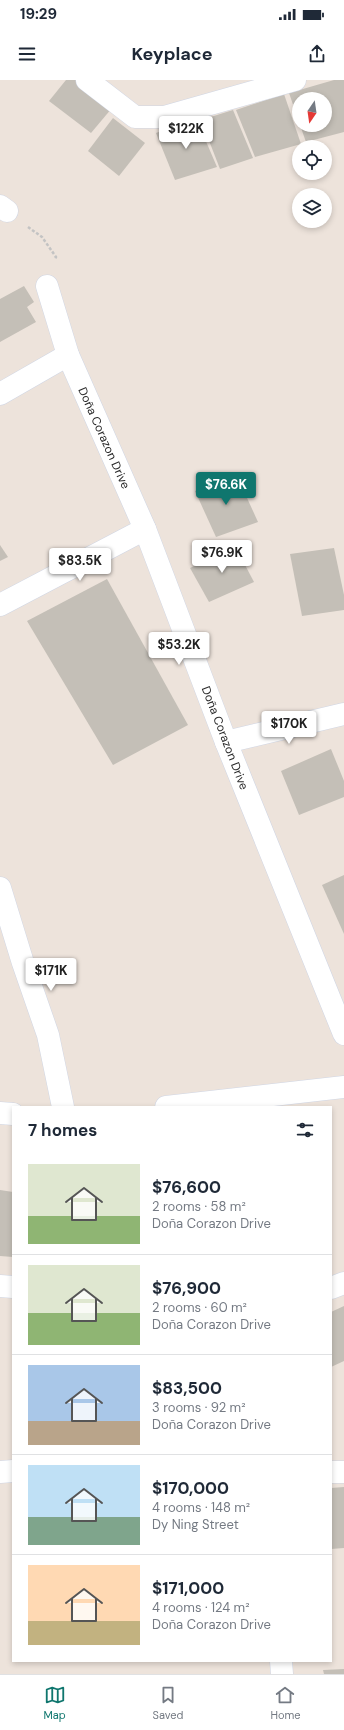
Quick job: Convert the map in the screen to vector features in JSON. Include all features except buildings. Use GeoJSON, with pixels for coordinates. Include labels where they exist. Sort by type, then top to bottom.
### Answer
{"type":"FeatureCollection","features":[{"type":"Feature","properties":{"kind":"street"},"geometry":{"type":"LineString","coordinates":[[86,80],[134,118],[164,117],[295,80]]}},
{"type":"Feature","properties":{"kind":"street","name":"Doña Corazon Drive"},"geometry":{"type":"LineString","coordinates":[[47,286],[68,355],[145,529],[226,742],[344,1034]]}},
{"type":"Feature","properties":{"kind":"street"},"geometry":{"type":"LineString","coordinates":[[0,394],[68,355]]}},
{"type":"Feature","properties":{"kind":"street"},"geometry":{"type":"LineString","coordinates":[[0,605],[145,529]]}},
{"type":"Feature","properties":{"kind":"street"},"geometry":{"type":"LineString","coordinates":[[226,742],[344,714]]}},
{"type":"Feature","properties":{"kind":"street"},"geometry":{"type":"LineString","coordinates":[[0,888],[23,963],[48,1035],[64,1106]]}},
{"type":"Feature","properties":{"kind":"street"},"geometry":{"type":"LineString","coordinates":[[175,1106],[344,1087]]}},
{"type":"Feature","properties":{"kind":"street"},"geometry":{"type":"LineString","coordinates":[[0,1113],[12,1114]]}},
{"type":"Feature","properties":{"kind":"street"},"geometry":{"type":"LineString","coordinates":[[332,1288],[344,1283]]}},
{"type":"Feature","properties":{"kind":"street"},"geometry":{"type":"LineString","coordinates":[[0,1286],[12,1287]]}},
{"type":"Feature","properties":{"kind":"street"},"geometry":{"type":"LineString","coordinates":[[0,1472],[12,1471]]}},
{"type":"Feature","properties":{"kind":"street"},"geometry":{"type":"LineString","coordinates":[[332,1472],[344,1472]]}},
{"type":"Feature","properties":{"kind":"street"},"geometry":{"type":"LineString","coordinates":[[281,1662],[282,1674]]}},
{"type":"Feature","properties":{"kind":"path"},"geometry":{"type":"LineString","coordinates":[[4,208],[42,237],[56,257],[47,286]]}}]}
